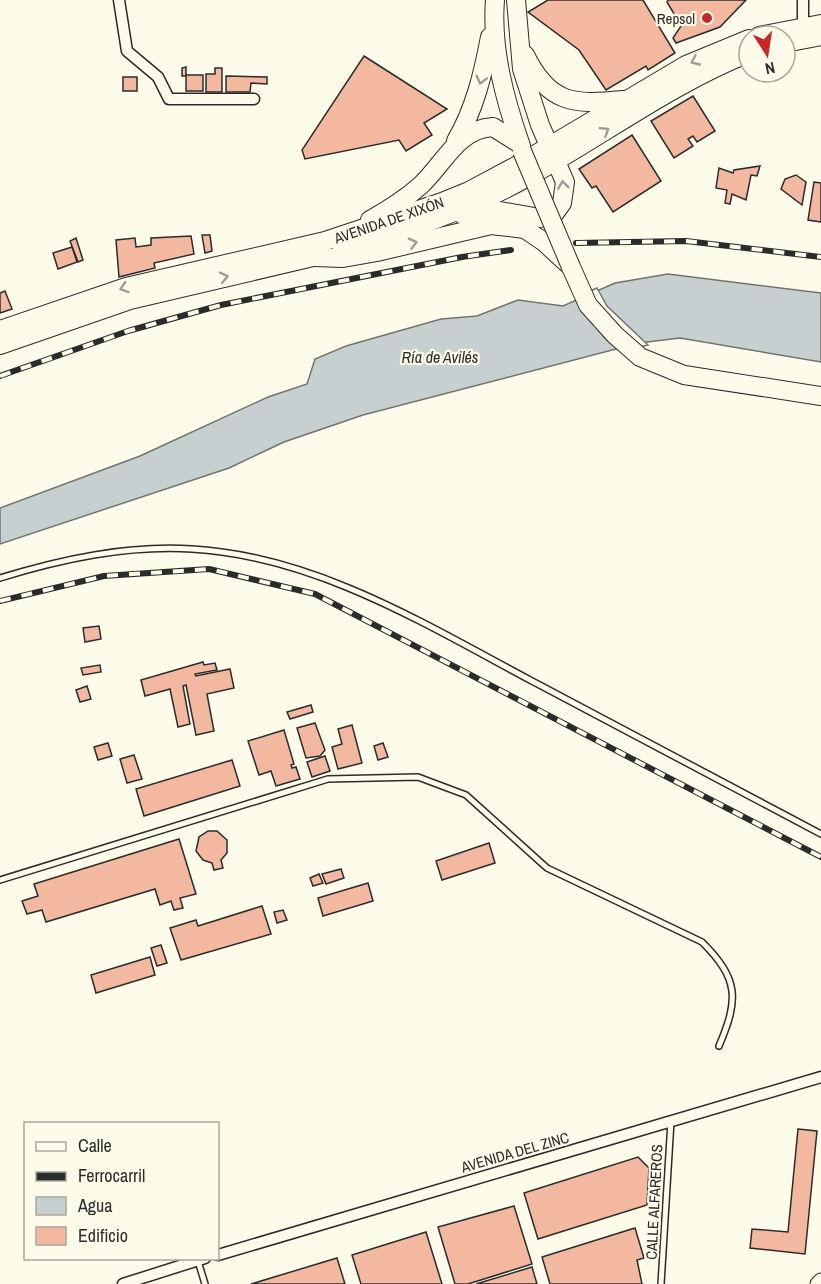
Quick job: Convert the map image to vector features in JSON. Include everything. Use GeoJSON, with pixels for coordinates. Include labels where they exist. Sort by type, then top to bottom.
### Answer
{"type":"FeatureCollection","features":[{"type":"Feature","properties":{"kind":"highway"},"geometry":{"type":"LineString","coordinates":[[451,151],[468,120],[481,82],[493,23],[495,0]]}},
{"type":"Feature","properties":{"kind":"highway"},"geometry":{"type":"LineString","coordinates":[[432,220],[494,210],[531,218],[554,214],[562,203],[565,182],[552,154],[522,69],[516,0]]}},
{"type":"Feature","properties":{"kind":"highway"},"geometry":{"type":"LineString","coordinates":[[493,23],[502,84],[521,147],[588,305],[615,335],[640,357],[684,375],[821,396]]}},
{"type":"Feature","properties":{"kind":"highway"},"geometry":{"type":"LineString","coordinates":[[797,28],[812,25]]}},
{"type":"Feature","properties":{"kind":"highway"},"geometry":{"type":"LineString","coordinates":[[797,41],[821,36]]}},
{"type":"Feature","properties":{"kind":"highway"},"geometry":{"type":"LineString","coordinates":[[520,43],[531,67],[549,90],[582,104],[627,99]]}},
{"type":"Feature","properties":{"kind":"highway","name":"AVENIDA DE XIXÓN"},"geometry":{"type":"LineString","coordinates":[[0,345],[130,300],[314,257],[432,220],[506,188],[627,99],[686,65],[737,44]]}},
{"type":"Feature","properties":{"kind":"highway","name":"AVENIDA DE XIXÓN"},"geometry":{"type":"LineString","coordinates":[[0,330],[154,279],[343,237],[469,192],[552,154],[684,82],[737,58]]}},
{"type":"Feature","properties":{"kind":"highway"},"geometry":{"type":"LineString","coordinates":[[343,237],[405,198],[434,172],[468,134],[483,127],[501,130],[521,147]]}},
{"type":"Feature","properties":{"kind":"highway"},"geometry":{"type":"LineString","coordinates":[[314,257],[343,258],[483,227],[505,225],[525,229],[537,235],[571,267]]}},
{"type":"Feature","properties":{"kind":"main road"},"geometry":{"type":"LineString","coordinates":[[818,1284],[821,1281]]}},
{"type":"Feature","properties":{"kind":"street"},"geometry":{"type":"LineString","coordinates":[[119,0],[127,51],[158,77],[169,99],[254,99]]}},
{"type":"Feature","properties":{"kind":"street"},"geometry":{"type":"LineString","coordinates":[[803,0],[812,25]]}},
{"type":"Feature","properties":{"kind":"street","name":"AVENIDA DEL ZINC"},"geometry":{"type":"LineString","coordinates":[[219,1255],[671,1121],[819,1080]]}},
{"type":"Feature","properties":{"kind":"street"},"geometry":{"type":"LineString","coordinates":[[123,1284],[202,1260]]}},
{"type":"Feature","properties":{"kind":"lane"},"geometry":{"type":"LineString","coordinates":[[0,578],[58,561],[129,550],[192,549],[248,556],[331,579],[430,627],[821,834]]}},
{"type":"Feature","properties":{"kind":"lane"},"geometry":{"type":"LineString","coordinates":[[0,880],[328,779],[418,777],[466,795],[547,868],[702,942],[722,962],[732,984],[730,1019],[719,1046]]}},
{"type":"Feature","properties":{"kind":"lane","name":"CALLE ALFAREROS"},"geometry":{"type":"LineString","coordinates":[[661,1284],[671,1121]]}},
{"type":"Feature","properties":{"kind":"lane"},"geometry":{"type":"LineString","coordinates":[[202,1260],[205,1284]]}},
{"type":"Feature","properties":{"kind":"water","name":"Ría de Avilés"},"geometry":{"type":"Polygon","coordinates":[[[668,274],[821,293],[821,362],[680,338],[639,343],[363,415],[284,442],[229,468],[0,544],[0,508],[140,456],[268,397],[307,384],[315,359],[346,346],[441,319],[477,316],[518,300],[563,306],[615,283],[668,274]]]}},
{"type":"Feature","properties":{"kind":"pier"},"geometry":{"type":"Polygon","coordinates":[[[597,288],[607,306],[648,345],[620,351],[604,337],[575,298],[597,288]]]}},
{"type":"Feature","properties":{"kind":"building"},"geometry":{"type":"Polygon","coordinates":[[[548,0],[643,0],[675,53],[648,70],[646,66],[606,90],[579,50],[528,12],[548,0]]]}},
{"type":"Feature","properties":{"kind":"building"},"geometry":{"type":"Polygon","coordinates":[[[668,0],[746,0],[720,27],[676,43],[673,38],[685,20],[683,16],[677,19],[668,0]]]}},
{"type":"Feature","properties":{"kind":"building"},"geometry":{"type":"Polygon","coordinates":[[[364,56],[447,109],[424,123],[432,135],[406,151],[399,140],[305,159],[302,150],[364,56]]]}},
{"type":"Feature","properties":{"kind":"building"},"geometry":{"type":"Polygon","coordinates":[[[186,67],[186,75],[203,75],[203,91],[186,91],[186,76],[182,76],[182,68],[186,67]]]}},
{"type":"Feature","properties":{"kind":"building"},"geometry":{"type":"Polygon","coordinates":[[[215,68],[222,68],[222,92],[206,92],[206,74],[215,74],[215,68]]]}},
{"type":"Feature","properties":{"kind":"building"},"geometry":{"type":"Polygon","coordinates":[[[226,76],[267,77],[267,84],[251,83],[250,92],[226,92],[226,76]]]}},
{"type":"Feature","properties":{"kind":"building"},"geometry":{"type":"Polygon","coordinates":[[[123,77],[137,77],[137,91],[123,91],[123,77]]]}},
{"type":"Feature","properties":{"kind":"building"},"geometry":{"type":"Polygon","coordinates":[[[693,96],[715,131],[697,142],[693,136],[688,139],[693,146],[674,158],[651,121],[693,96]]]}},
{"type":"Feature","properties":{"kind":"building"},"geometry":{"type":"Polygon","coordinates":[[[632,135],[661,181],[613,212],[596,186],[592,188],[579,169],[632,135]]]}},
{"type":"Feature","properties":{"kind":"building"},"geometry":{"type":"Polygon","coordinates":[[[760,166],[757,176],[751,175],[746,200],[732,194],[730,204],[725,203],[727,190],[716,188],[719,168],[733,173],[734,170],[760,166]]]}},
{"type":"Feature","properties":{"kind":"building"},"geometry":{"type":"Polygon","coordinates":[[[796,175],[806,182],[802,205],[781,189],[785,179],[796,175]]]}},
{"type":"Feature","properties":{"kind":"building"},"geometry":{"type":"Polygon","coordinates":[[[814,182],[821,183],[821,222],[808,220],[814,182]]]}},
{"type":"Feature","properties":{"kind":"building"},"geometry":{"type":"Polygon","coordinates":[[[202,235],[210,235],[212,251],[205,253],[202,235]]]}},
{"type":"Feature","properties":{"kind":"building"},"geometry":{"type":"Polygon","coordinates":[[[191,236],[194,254],[154,263],[155,268],[119,277],[116,240],[135,238],[136,247],[151,245],[151,238],[191,236]]]}},
{"type":"Feature","properties":{"kind":"building"},"geometry":{"type":"Polygon","coordinates":[[[76,238],[83,260],[78,262],[70,241],[76,238]]]}},
{"type":"Feature","properties":{"kind":"building"},"geometry":{"type":"Polygon","coordinates":[[[72,247],[77,262],[58,269],[53,253],[72,247]]]}},
{"type":"Feature","properties":{"kind":"building"},"geometry":{"type":"Polygon","coordinates":[[[5,291],[12,309],[0,313],[0,293],[5,291]]]}},
{"type":"Feature","properties":{"kind":"building"},"geometry":{"type":"Polygon","coordinates":[[[99,626],[101,639],[85,642],[83,628],[99,626]]]}},
{"type":"Feature","properties":{"kind":"building"},"geometry":{"type":"Polygon","coordinates":[[[203,662],[204,665],[215,663],[217,670],[195,674],[196,676],[230,669],[234,688],[207,694],[214,731],[196,735],[186,685],[183,686],[190,724],[178,727],[170,689],[145,696],[141,680],[203,662]]]}},
{"type":"Feature","properties":{"kind":"building"},"geometry":{"type":"Polygon","coordinates":[[[100,665],[101,672],[83,675],[81,668],[100,665]]]}},
{"type":"Feature","properties":{"kind":"building"},"geometry":{"type":"Polygon","coordinates":[[[87,686],[91,699],[80,702],[76,690],[87,686]]]}},
{"type":"Feature","properties":{"kind":"building"},"geometry":{"type":"Polygon","coordinates":[[[311,705],[313,712],[290,719],[287,712],[311,705]]]}},
{"type":"Feature","properties":{"kind":"building"},"geometry":{"type":"Polygon","coordinates":[[[315,723],[325,750],[320,756],[306,758],[297,728],[315,723]]]}},
{"type":"Feature","properties":{"kind":"building"},"geometry":{"type":"Polygon","coordinates":[[[352,725],[362,763],[338,769],[332,747],[342,744],[338,729],[352,725]]]}},
{"type":"Feature","properties":{"kind":"building"},"geometry":{"type":"Polygon","coordinates":[[[284,730],[294,764],[291,765],[292,768],[296,767],[300,779],[276,786],[271,771],[259,775],[248,741],[284,730]]]}},
{"type":"Feature","properties":{"kind":"building"},"geometry":{"type":"Polygon","coordinates":[[[108,743],[112,756],[98,760],[94,747],[108,743]]]}},
{"type":"Feature","properties":{"kind":"building"},"geometry":{"type":"Polygon","coordinates":[[[383,743],[388,757],[378,760],[374,746],[383,743]]]}},
{"type":"Feature","properties":{"kind":"building"},"geometry":{"type":"Polygon","coordinates":[[[134,755],[142,779],[127,783],[120,759],[134,755]]]}},
{"type":"Feature","properties":{"kind":"building"},"geometry":{"type":"Polygon","coordinates":[[[325,756],[330,771],[312,777],[307,762],[325,756]]]}},
{"type":"Feature","properties":{"kind":"building"},"geometry":{"type":"Polygon","coordinates":[[[232,760],[240,786],[144,816],[136,789],[232,760]]]}},
{"type":"Feature","properties":{"kind":"building"},"geometry":{"type":"Polygon","coordinates":[[[208,831],[217,831],[227,840],[227,853],[221,860],[223,868],[214,870],[212,863],[203,860],[196,851],[199,837],[208,831]]]}},
{"type":"Feature","properties":{"kind":"building"},"geometry":{"type":"Polygon","coordinates":[[[179,839],[196,894],[180,898],[183,908],[174,910],[171,901],[160,905],[155,889],[46,922],[42,910],[27,914],[22,901],[38,896],[34,884],[179,839]]]}},
{"type":"Feature","properties":{"kind":"building"},"geometry":{"type":"Polygon","coordinates":[[[489,843],[495,863],[442,880],[436,861],[489,843]]]}},
{"type":"Feature","properties":{"kind":"building"},"geometry":{"type":"Polygon","coordinates":[[[341,869],[344,878],[326,884],[322,874],[341,869]]]}},
{"type":"Feature","properties":{"kind":"building"},"geometry":{"type":"Polygon","coordinates":[[[319,874],[323,883],[313,886],[310,878],[319,874]]]}},
{"type":"Feature","properties":{"kind":"building"},"geometry":{"type":"Polygon","coordinates":[[[368,883],[373,901],[323,916],[318,898],[368,883]]]}},
{"type":"Feature","properties":{"kind":"building"},"geometry":{"type":"Polygon","coordinates":[[[262,906],[271,934],[181,960],[170,928],[196,920],[198,926],[262,906]]]}},
{"type":"Feature","properties":{"kind":"building"},"geometry":{"type":"Polygon","coordinates":[[[283,910],[287,920],[277,923],[274,912],[283,910]]]}},
{"type":"Feature","properties":{"kind":"building"},"geometry":{"type":"Polygon","coordinates":[[[161,945],[167,963],[157,966],[151,948],[161,945]]]}},
{"type":"Feature","properties":{"kind":"building"},"geometry":{"type":"Polygon","coordinates":[[[150,957],[155,975],[96,993],[91,975],[150,957]]]}},
{"type":"Feature","properties":{"kind":"building"},"geometry":{"type":"Polygon","coordinates":[[[798,1129],[817,1131],[805,1254],[750,1248],[752,1229],[788,1232],[798,1129]]]}},
{"type":"Feature","properties":{"kind":"building"},"geometry":{"type":"Polygon","coordinates":[[[638,1157],[649,1168],[647,1205],[538,1239],[524,1193],[638,1157]]]}},
{"type":"Feature","properties":{"kind":"building"},"geometry":{"type":"Polygon","coordinates":[[[514,1206],[532,1264],[468,1284],[455,1284],[438,1227],[514,1206]]]}},
{"type":"Feature","properties":{"kind":"building"},"geometry":{"type":"Polygon","coordinates":[[[635,1228],[644,1258],[637,1260],[642,1284],[550,1284],[542,1257],[635,1228]]]}},
{"type":"Feature","properties":{"kind":"building"},"geometry":{"type":"Polygon","coordinates":[[[426,1232],[442,1284],[361,1284],[352,1255],[426,1232]]]}},
{"type":"Feature","properties":{"kind":"building"},"geometry":{"type":"Polygon","coordinates":[[[337,1258],[345,1284],[251,1284],[337,1258]]]}},
{"type":"Feature","properties":{"kind":"building"},"geometry":{"type":"Polygon","coordinates":[[[532,1267],[537,1284],[476,1284],[532,1267]]]}},
{"type":"Feature","properties":{"kind":"railway"},"geometry":{"type":"LineString","coordinates":[[576,243],[686,241],[821,257]]}},
{"type":"Feature","properties":{"kind":"railway"},"geometry":{"type":"LineString","coordinates":[[0,376],[128,331],[221,305],[462,257],[511,250]]}},
{"type":"Feature","properties":{"kind":"railway"},"geometry":{"type":"LineString","coordinates":[[0,601],[104,576],[209,569],[315,594],[821,857]]}},
{"type":"Feature","properties":{"kind":"place","name":"Repsol"},"geometry":{"type":"Point","coordinates":[707,18]}}]}
